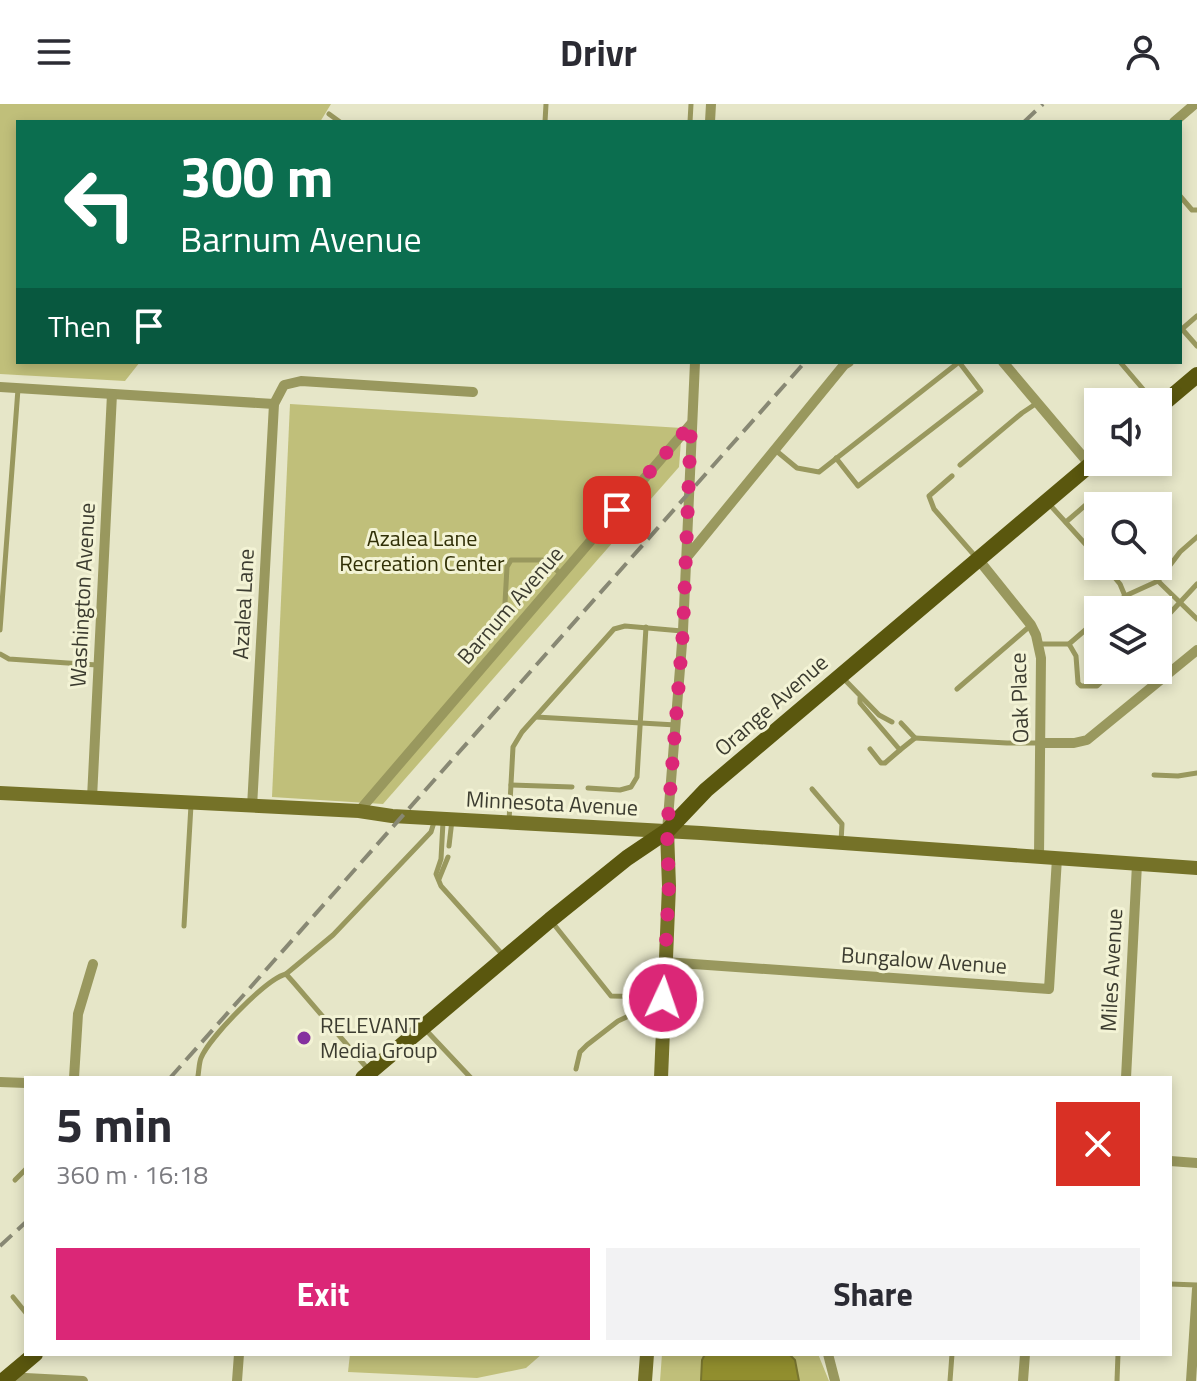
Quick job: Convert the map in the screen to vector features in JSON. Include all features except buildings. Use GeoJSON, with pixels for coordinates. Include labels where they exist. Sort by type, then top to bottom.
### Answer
{"type":"FeatureCollection","features":[{"type":"Feature","properties":{"kind":"main road"},"geometry":{"type":"LineString","coordinates":[[1172,394],[1197,375]]}},
{"type":"Feature","properties":{"kind":"main road","name":"Orange Avenue"},"geometry":{"type":"LineString","coordinates":[[367,1075],[550,920],[627,858],[667,831],[706,790],[1084,470]]}},
{"type":"Feature","properties":{"kind":"main road"},"geometry":{"type":"LineString","coordinates":[[4,1378],[32,1356]]}},
{"type":"Feature","properties":{"kind":"street"},"geometry":{"type":"LineString","coordinates":[[1176,120],[1195,104]]}},
{"type":"Feature","properties":{"kind":"street"},"geometry":{"type":"LineString","coordinates":[[661,1076],[670,855],[667,831],[683,631],[695,364]]}},
{"type":"Feature","properties":{"kind":"street"},"geometry":{"type":"LineString","coordinates":[[687,557],[846,364]]}},
{"type":"Feature","properties":{"kind":"street"},"geometry":{"type":"LineString","coordinates":[[1005,364],[1084,452]]}},
{"type":"Feature","properties":{"kind":"street"},"geometry":{"type":"LineString","coordinates":[[0,387],[274,404],[284,385],[301,381],[473,392]]}},
{"type":"Feature","properties":{"kind":"street","name":"Washington Avenue"},"geometry":{"type":"LineString","coordinates":[[92,798],[112,394]]}},
{"type":"Feature","properties":{"kind":"street","name":"Azalea Lane"},"geometry":{"type":"LineString","coordinates":[[252,807],[274,404]]}},
{"type":"Feature","properties":{"kind":"street","name":"Barnum Avenue"},"geometry":{"type":"LineString","coordinates":[[359,811],[691,424]]}},
{"type":"Feature","properties":{"kind":"street","name":"Oak Place"},"geometry":{"type":"LineString","coordinates":[[978,559],[1031,625],[1041,658],[1039,856]]}},
{"type":"Feature","properties":{"kind":"street"},"geometry":{"type":"LineString","coordinates":[[1042,743],[1087,740],[1197,650]]}},
{"type":"Feature","properties":{"kind":"street","name":"Minnesota Avenue"},"geometry":{"type":"LineString","coordinates":[[0,793],[359,811],[1197,868]]}},
{"type":"Feature","properties":{"kind":"street","name":"Bungalow Avenue"},"geometry":{"type":"LineString","coordinates":[[665,962],[1049,989],[1057,858]]}},
{"type":"Feature","properties":{"kind":"street","name":"Miles Avenue"},"geometry":{"type":"LineString","coordinates":[[1126,1076],[1137,864]]}},
{"type":"Feature","properties":{"kind":"street"},"geometry":{"type":"LineString","coordinates":[[74,1076],[78,1014],[93,964]]}},
{"type":"Feature","properties":{"kind":"street"},"geometry":{"type":"LineString","coordinates":[[0,1082],[24,1083]]}},
{"type":"Feature","properties":{"kind":"street"},"geometry":{"type":"LineString","coordinates":[[1172,1161],[1197,1163]]}},
{"type":"Feature","properties":{"kind":"street"},"geometry":{"type":"LineString","coordinates":[[1191,1381],[1197,1287]]}},
{"type":"Feature","properties":{"kind":"street"},"geometry":{"type":"LineString","coordinates":[[237,1381],[239,1356]]}},
{"type":"Feature","properties":{"kind":"street"},"geometry":{"type":"LineString","coordinates":[[645,1381],[647,1356]]}},
{"type":"Feature","properties":{"kind":"street"},"geometry":{"type":"LineString","coordinates":[[829,1356],[835,1381]]}},
{"type":"Feature","properties":{"kind":"street"},"geometry":{"type":"LineString","coordinates":[[1023,1381],[1025,1356]]}},
{"type":"Feature","properties":{"kind":"street"},"geometry":{"type":"LineString","coordinates":[[4,1378],[83,1381]]}},
{"type":"Feature","properties":{"kind":"lane"},"geometry":{"type":"LineString","coordinates":[[329,114],[337,120]]}},
{"type":"Feature","properties":{"kind":"lane"},"geometry":{"type":"LineString","coordinates":[[1182,198],[1192,210],[1197,210]]}},
{"type":"Feature","properties":{"kind":"lane"},"geometry":{"type":"LineString","coordinates":[[1197,316],[1182,329],[1197,346]]}},
{"type":"Feature","properties":{"kind":"lane"},"geometry":{"type":"LineString","coordinates":[[773,449],[797,468],[819,472],[956,364]]}},
{"type":"Feature","properties":{"kind":"lane"},"geometry":{"type":"LineString","coordinates":[[836,458],[858,486],[981,391],[961,364]]}},
{"type":"Feature","properties":{"kind":"lane"},"geometry":{"type":"LineString","coordinates":[[1122,364],[1142,388]]}},
{"type":"Feature","properties":{"kind":"lane"},"geometry":{"type":"LineString","coordinates":[[0,630],[18,388]]}},
{"type":"Feature","properties":{"kind":"lane"},"geometry":{"type":"LineString","coordinates":[[960,465],[1037,403]]}},
{"type":"Feature","properties":{"kind":"lane"},"geometry":{"type":"LineString","coordinates":[[952,476],[929,496],[934,509],[978,559]]}},
{"type":"Feature","properties":{"kind":"lane"},"geometry":{"type":"LineString","coordinates":[[1047,501],[1084,542]]}},
{"type":"Feature","properties":{"kind":"lane"},"geometry":{"type":"LineString","coordinates":[[1066,522],[1084,506]]}},
{"type":"Feature","properties":{"kind":"lane"},"geometry":{"type":"LineString","coordinates":[[1117,580],[1125,596],[1158,581],[1180,552],[1197,537]]}},
{"type":"Feature","properties":{"kind":"lane"},"geometry":{"type":"LineString","coordinates":[[505,603],[507,567],[511,560],[545,560],[562,575]]}},
{"type":"Feature","properties":{"kind":"lane"},"geometry":{"type":"LineString","coordinates":[[1158,581],[1197,619]]}},
{"type":"Feature","properties":{"kind":"lane"},"geometry":{"type":"LineString","coordinates":[[1172,609],[1197,584]]}},
{"type":"Feature","properties":{"kind":"lane"},"geometry":{"type":"LineString","coordinates":[[957,689],[1031,625]]}},
{"type":"Feature","properties":{"kind":"lane"},"geometry":{"type":"LineString","coordinates":[[508,822],[513,747],[614,629],[625,626],[683,631]]}},
{"type":"Feature","properties":{"kind":"lane"},"geometry":{"type":"LineString","coordinates":[[588,788],[620,790],[631,787],[637,777],[646,627]]}},
{"type":"Feature","properties":{"kind":"lane"},"geometry":{"type":"LineString","coordinates":[[1038,644],[1069,644],[1084,631]]}},
{"type":"Feature","properties":{"kind":"lane"},"geometry":{"type":"LineString","coordinates":[[1069,644],[1076,656],[1078,683],[1081,686],[1099,684]]}},
{"type":"Feature","properties":{"kind":"lane"},"geometry":{"type":"LineString","coordinates":[[0,654],[9,659],[98,665]]}},
{"type":"Feature","properties":{"kind":"lane"},"geometry":{"type":"LineString","coordinates":[[841,675],[900,750]]}},
{"type":"Feature","properties":{"kind":"lane"},"geometry":{"type":"LineString","coordinates":[[860,698],[892,722]]}},
{"type":"Feature","properties":{"kind":"lane"},"geometry":{"type":"LineString","coordinates":[[536,717],[677,725]]}},
{"type":"Feature","properties":{"kind":"lane"},"geometry":{"type":"LineString","coordinates":[[901,723],[915,738]]}},
{"type":"Feature","properties":{"kind":"lane"},"geometry":{"type":"LineString","coordinates":[[870,749],[881,763],[885,763],[915,738],[1042,743]]}},
{"type":"Feature","properties":{"kind":"lane"},"geometry":{"type":"LineString","coordinates":[[1154,775],[1197,773]]}},
{"type":"Feature","properties":{"kind":"lane"},"geometry":{"type":"LineString","coordinates":[[511,785],[572,787]]}},
{"type":"Feature","properties":{"kind":"lane"},"geometry":{"type":"LineString","coordinates":[[812,789],[842,824],[841,843]]}},
{"type":"Feature","properties":{"kind":"lane"},"geometry":{"type":"LineString","coordinates":[[184,926],[191,804]]}},
{"type":"Feature","properties":{"kind":"lane"},"geometry":{"type":"LineString","coordinates":[[444,819],[449,846]]}},
{"type":"Feature","properties":{"kind":"lane"},"geometry":{"type":"LineString","coordinates":[[444,819],[441,859],[436,874],[505,958]]}},
{"type":"Feature","properties":{"kind":"lane"},"geometry":{"type":"LineString","coordinates":[[198,1076],[202,1056],[227,1024],[264,986],[286,974],[354,914],[444,819]]}},
{"type":"Feature","properties":{"kind":"lane"},"geometry":{"type":"LineString","coordinates":[[439,880],[448,857]]}},
{"type":"Feature","properties":{"kind":"lane"},"geometry":{"type":"LineString","coordinates":[[550,920],[611,996],[663,998]]}},
{"type":"Feature","properties":{"kind":"lane"},"geometry":{"type":"LineString","coordinates":[[286,974],[367,1075]]}},
{"type":"Feature","properties":{"kind":"lane"},"geometry":{"type":"LineString","coordinates":[[576,1069],[580,1052],[618,1021],[631,1015],[662,1018]]}},
{"type":"Feature","properties":{"kind":"lane"},"geometry":{"type":"LineString","coordinates":[[424,1027],[469,1076]]}},
{"type":"Feature","properties":{"kind":"lane"},"geometry":{"type":"LineString","coordinates":[[15,1180],[24,1171]]}},
{"type":"Feature","properties":{"kind":"lane"},"geometry":{"type":"LineString","coordinates":[[1172,1284],[1197,1287]]}},
{"type":"Feature","properties":{"kind":"lane"},"geometry":{"type":"LineString","coordinates":[[13,1297],[24,1311]]}},
{"type":"Feature","properties":{"kind":"lane"},"geometry":{"type":"LineString","coordinates":[[950,1381],[952,1356]]}},
{"type":"Feature","properties":{"kind":"lane"},"geometry":{"type":"LineString","coordinates":[[1117,1381],[1118,1356]]}},
{"type":"Feature","properties":{"kind":"green space"},"geometry":{"type":"Polygon","coordinates":[[[0,104],[331,104],[321,120],[16,120],[16,364],[138,364],[125,381],[0,374],[0,104]]]}},
{"type":"Feature","properties":{"kind":"green space","name":"Azalea Lane Recreation Center"},"geometry":{"type":"Polygon","coordinates":[[[290,404],[682,428],[679,467],[383,804],[272,797],[290,404]]]}},
{"type":"Feature","properties":{"kind":"green space"},"geometry":{"type":"Polygon","coordinates":[[[350,1356],[540,1356],[526,1368],[477,1378],[348,1372],[350,1356]]]}},
{"type":"Feature","properties":{"kind":"green space"},"geometry":{"type":"Polygon","coordinates":[[[662,1356],[704,1356],[701,1381],[660,1381],[662,1356]]]}},
{"type":"Feature","properties":{"kind":"green space"},"geometry":{"type":"Polygon","coordinates":[[[791,1356],[819,1356],[829,1381],[799,1381],[795,1360],[791,1356]]]}},
{"type":"Feature","properties":{"kind":"shaded area"},"geometry":{"type":"Polygon","coordinates":[[[704,1356],[791,1356],[795,1360],[799,1381],[701,1381],[704,1356]]]}},
{"type":"Feature","properties":{"kind":"railway"},"geometry":{"type":"LineString","coordinates":[[1026,120],[1043,104]]}},
{"type":"Feature","properties":{"kind":"railway"},"geometry":{"type":"LineString","coordinates":[[172,1076],[803,364]]}},
{"type":"Feature","properties":{"kind":"railway"},"geometry":{"type":"LineString","coordinates":[[0,1246],[24,1224]]}},
{"type":"Feature","properties":{"kind":"place","name":"RELEVANT Media Group"},"geometry":{"type":"Point","coordinates":[304,1038]}},
{"type":"Feature","properties":{"kind":"route"},"geometry":{"type":"LineString","coordinates":[[617,510],[691,424],[683,631],[667,831],[670,855],[663,998]]}}]}
